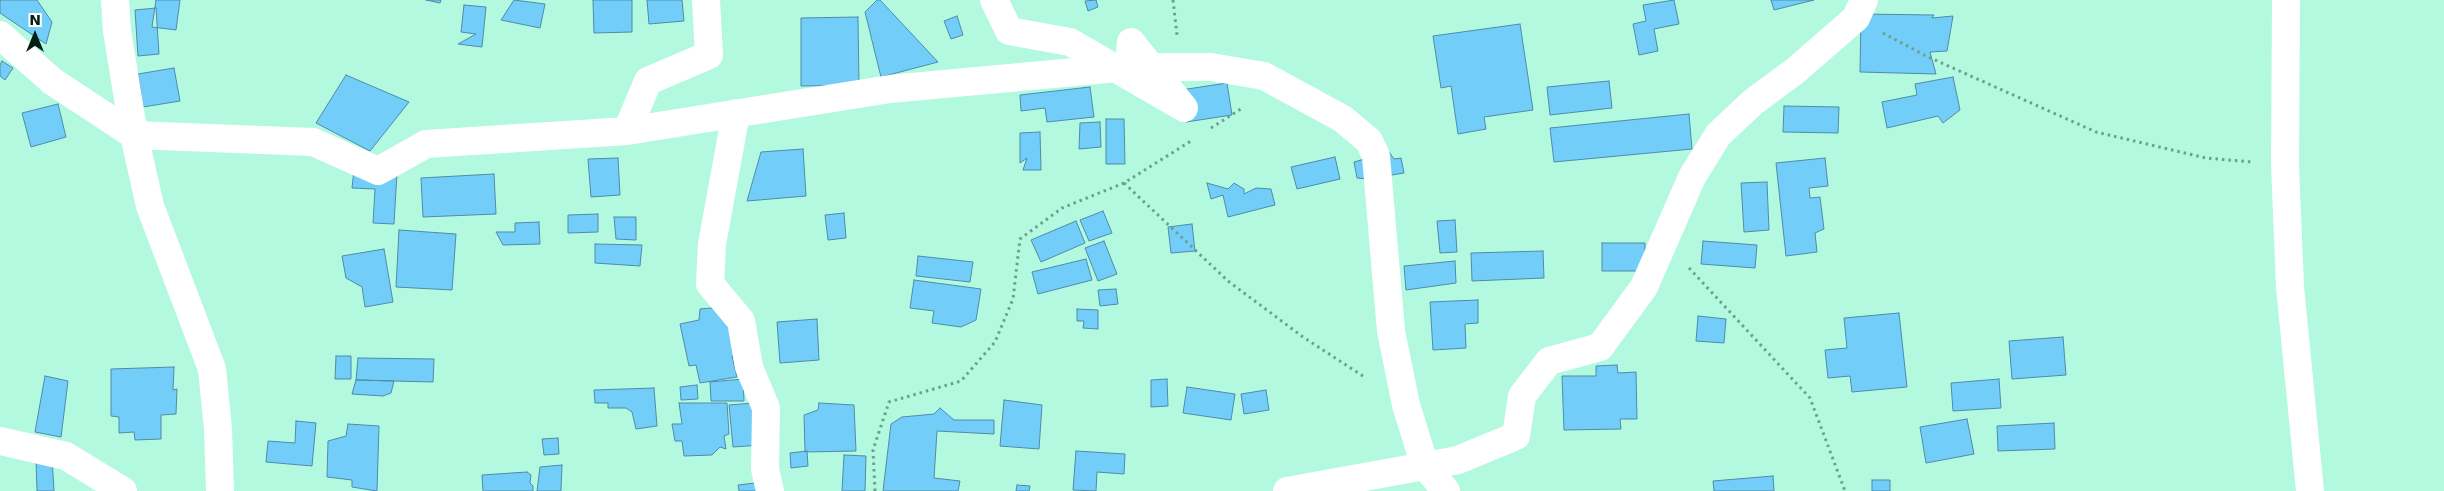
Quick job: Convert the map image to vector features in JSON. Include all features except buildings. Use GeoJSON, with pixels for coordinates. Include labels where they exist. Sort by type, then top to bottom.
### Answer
{"type":"FeatureCollection","features":[{"type":"Feature","properties":{"kind":"street"},"geometry":{"type":"LineString","coordinates":[[115,0],[117,31],[134,135],[150,206],[212,369],[218,429],[220,491]]}},
{"type":"Feature","properties":{"kind":"street"},"geometry":{"type":"LineString","coordinates":[[627,131],[648,81],[709,55],[706,0]]}},
{"type":"Feature","properties":{"kind":"street"},"geometry":{"type":"LineString","coordinates":[[994,0],[1009,31],[1070,42],[1184,108],[1131,42],[1129,67]]}},
{"type":"Feature","properties":{"kind":"street"},"geometry":{"type":"LineString","coordinates":[[2286,0],[2285,166],[2290,287],[2310,491]]}},
{"type":"Feature","properties":{"kind":"street"},"geometry":{"type":"LineString","coordinates":[[1287,491],[1458,460],[1516,436],[1522,396],[1549,361],[1600,347],[1644,287],[1692,177],[1718,135],[1753,102],[1795,71],[1860,9]]}},
{"type":"Feature","properties":{"kind":"street"},"geometry":{"type":"LineString","coordinates":[[0,36],[52,81],[134,135],[313,142],[378,172],[426,144],[627,131],[890,89],[1129,67],[1211,67],[1264,76],[1343,119],[1369,141],[1376,156],[1390,331],[1406,404],[1425,466],[1446,491]]}},
{"type":"Feature","properties":{"kind":"street"},"geometry":{"type":"LineString","coordinates":[[736,113],[712,244],[710,284],[741,321],[749,367],[766,408],[765,469],[770,491]]}},
{"type":"Feature","properties":{"kind":"street"},"geometry":{"type":"LineString","coordinates":[[0,441],[66,456],[123,491]]}},
{"type":"Feature","properties":{"kind":"path"},"geometry":{"type":"LineString","coordinates":[[1860,9],[1926,56],[2096,132],[2206,158],[2285,166]]}},
{"type":"Feature","properties":{"kind":"path"},"geometry":{"type":"LineString","coordinates":[[1207,131],[1278,83]]}},
{"type":"Feature","properties":{"kind":"path"},"geometry":{"type":"LineString","coordinates":[[875,491],[873,450],[889,402],[961,380],[995,342],[1013,299],[1020,239],[1062,208],[1124,184],[1198,136]]}},
{"type":"Feature","properties":{"kind":"path"},"geometry":{"type":"LineString","coordinates":[[1124,184],[1228,281],[1303,337],[1406,404]]}},
{"type":"Feature","properties":{"kind":"path"},"geometry":{"type":"LineString","coordinates":[[1665,241],[1810,398],[1845,491]]}}]}
